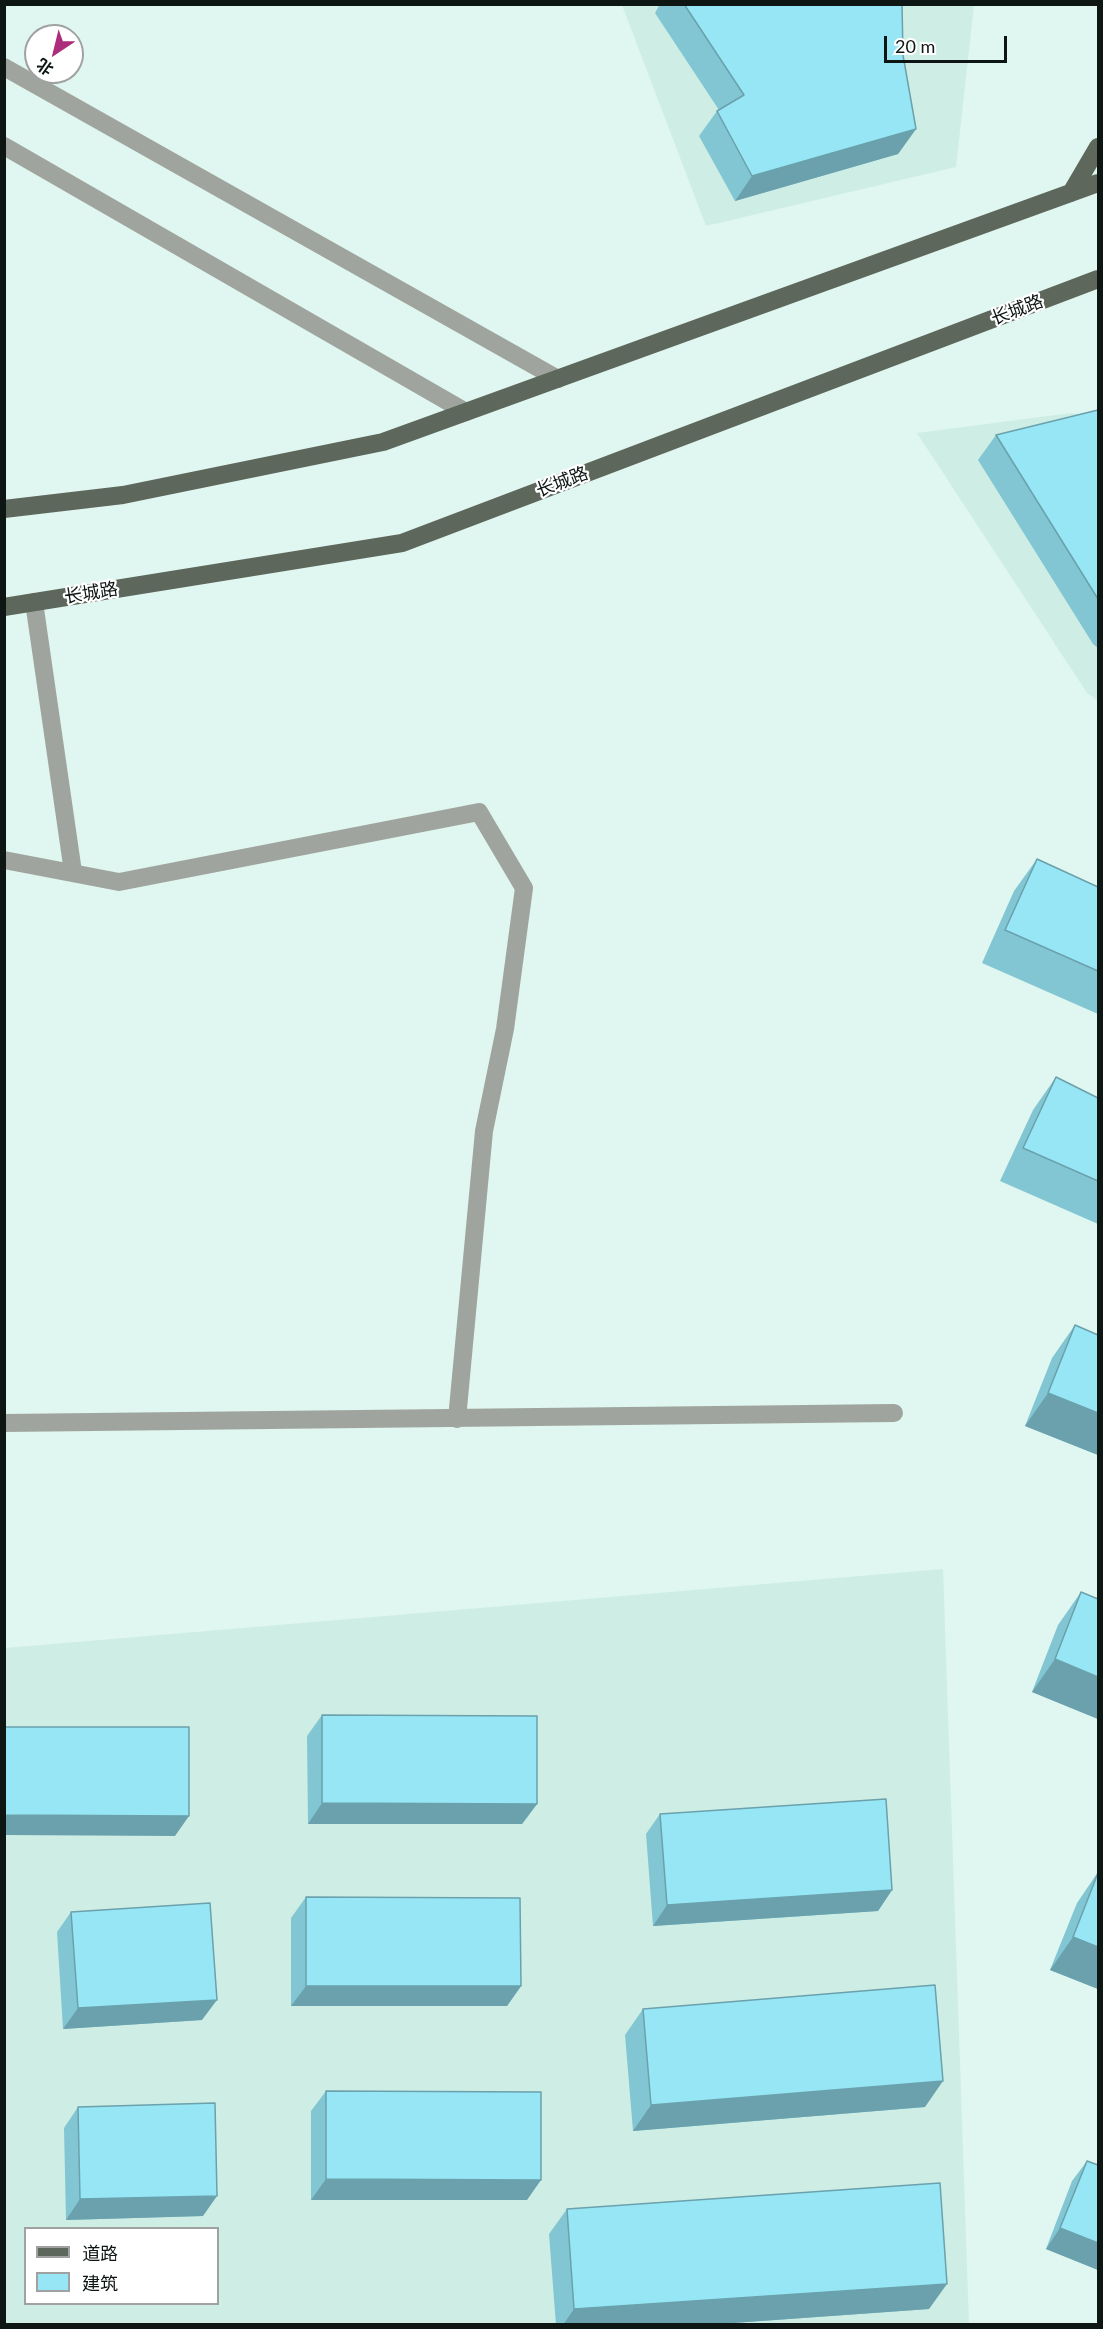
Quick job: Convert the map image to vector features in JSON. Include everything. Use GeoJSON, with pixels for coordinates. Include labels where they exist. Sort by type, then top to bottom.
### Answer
{"type":"FeatureCollection","features":[{"type":"Feature","properties":{"kind":"main road"},"geometry":{"type":"LineString","coordinates":[[1071,193],[1098,147]]}},
{"type":"Feature","properties":{"kind":"main road"},"geometry":{"type":"LineString","coordinates":[[4,509],[123,495],[383,442],[1098,183]]}},
{"type":"Feature","properties":{"kind":"main road","name":"长城路"},"geometry":{"type":"LineString","coordinates":[[4,607],[402,543],[1098,279]]}},
{"type":"Feature","properties":{"kind":"street"},"geometry":{"type":"LineString","coordinates":[[4,67],[558,379]]}},
{"type":"Feature","properties":{"kind":"street"},"geometry":{"type":"LineString","coordinates":[[4,146],[466,412]]}},
{"type":"Feature","properties":{"kind":"street"},"geometry":{"type":"LineString","coordinates":[[34,602],[73,872]]}},
{"type":"Feature","properties":{"kind":"street"},"geometry":{"type":"LineString","coordinates":[[4,860],[119,882],[479,812],[524,888],[505,1029],[484,1131],[457,1419]]}},
{"type":"Feature","properties":{"kind":"street"},"geometry":{"type":"LineString","coordinates":[[4,1423],[894,1413]]}},
{"type":"Feature","properties":{"kind":"shaded area"},"geometry":{"type":"Polygon","coordinates":[[[622,5],[974,5],[956,167],[706,226],[622,5]]]}},
{"type":"Feature","properties":{"kind":"shaded area"},"geometry":{"type":"Polygon","coordinates":[[[1071,413],[1098,416],[1098,701],[1087,693],[917,433],[1071,413]]]}},
{"type":"Feature","properties":{"kind":"shaded area"},"geometry":{"type":"Polygon","coordinates":[[[943,1569],[969,2324],[5,2324],[5,1648],[943,1569]]]}},
{"type":"Feature","properties":{"kind":"building"},"geometry":{"type":"Polygon","coordinates":[[[684,4],[902,4],[903,55],[916,129],[752,176],[717,111],[744,95],[684,4]]]}},
{"type":"Feature","properties":{"kind":"building"},"geometry":{"type":"Polygon","coordinates":[[[1098,410],[1098,599],[996,435],[1098,410]]]}},
{"type":"Feature","properties":{"kind":"building"},"geometry":{"type":"Polygon","coordinates":[[[1037,859],[1098,887],[1098,971],[1005,930],[1037,859]]]}},
{"type":"Feature","properties":{"kind":"building"},"geometry":{"type":"Polygon","coordinates":[[[1056,1077],[1098,1098],[1098,1181],[1023,1148],[1056,1077]]]}},
{"type":"Feature","properties":{"kind":"building"},"geometry":{"type":"Polygon","coordinates":[[[1075,1325],[1098,1335],[1098,1413],[1048,1393],[1075,1325]]]}},
{"type":"Feature","properties":{"kind":"building"},"geometry":{"type":"Polygon","coordinates":[[[1081,1592],[1098,1599],[1098,1677],[1055,1659],[1081,1592]]]}},
{"type":"Feature","properties":{"kind":"building"},"geometry":{"type":"Polygon","coordinates":[[[322,1715],[537,1716],[537,1804],[322,1803],[322,1715]]]}},
{"type":"Feature","properties":{"kind":"building"},"geometry":{"type":"Polygon","coordinates":[[[4,1727],[189,1727],[189,1816],[4,1815],[4,1727]]]}},
{"type":"Feature","properties":{"kind":"building"},"geometry":{"type":"Polygon","coordinates":[[[886,1799],[892,1890],[667,1905],[660,1814],[886,1799]]]}},
{"type":"Feature","properties":{"kind":"building"},"geometry":{"type":"Polygon","coordinates":[[[1098,1873],[1098,1947],[1073,1937],[1098,1873]]]}},
{"type":"Feature","properties":{"kind":"building"},"geometry":{"type":"Polygon","coordinates":[[[306,1897],[520,1898],[521,1986],[306,1986],[306,1897]]]}},
{"type":"Feature","properties":{"kind":"building"},"geometry":{"type":"Polygon","coordinates":[[[210,1903],[217,2000],[78,2008],[71,1912],[210,1903]]]}},
{"type":"Feature","properties":{"kind":"building"},"geometry":{"type":"Polygon","coordinates":[[[935,1985],[943,2081],[651,2105],[643,2009],[935,1985]]]}},
{"type":"Feature","properties":{"kind":"building"},"geometry":{"type":"Polygon","coordinates":[[[326,2091],[541,2092],[541,2180],[326,2179],[326,2091]]]}},
{"type":"Feature","properties":{"kind":"building"},"geometry":{"type":"Polygon","coordinates":[[[215,2103],[217,2196],[80,2199],[78,2107],[215,2103]]]}},
{"type":"Feature","properties":{"kind":"building"},"geometry":{"type":"Polygon","coordinates":[[[1087,2161],[1098,2165],[1098,2243],[1060,2228],[1087,2161]]]}},
{"type":"Feature","properties":{"kind":"building"},"geometry":{"type":"Polygon","coordinates":[[[940,2183],[947,2284],[574,2309],[567,2209],[940,2183]]]}}]}
